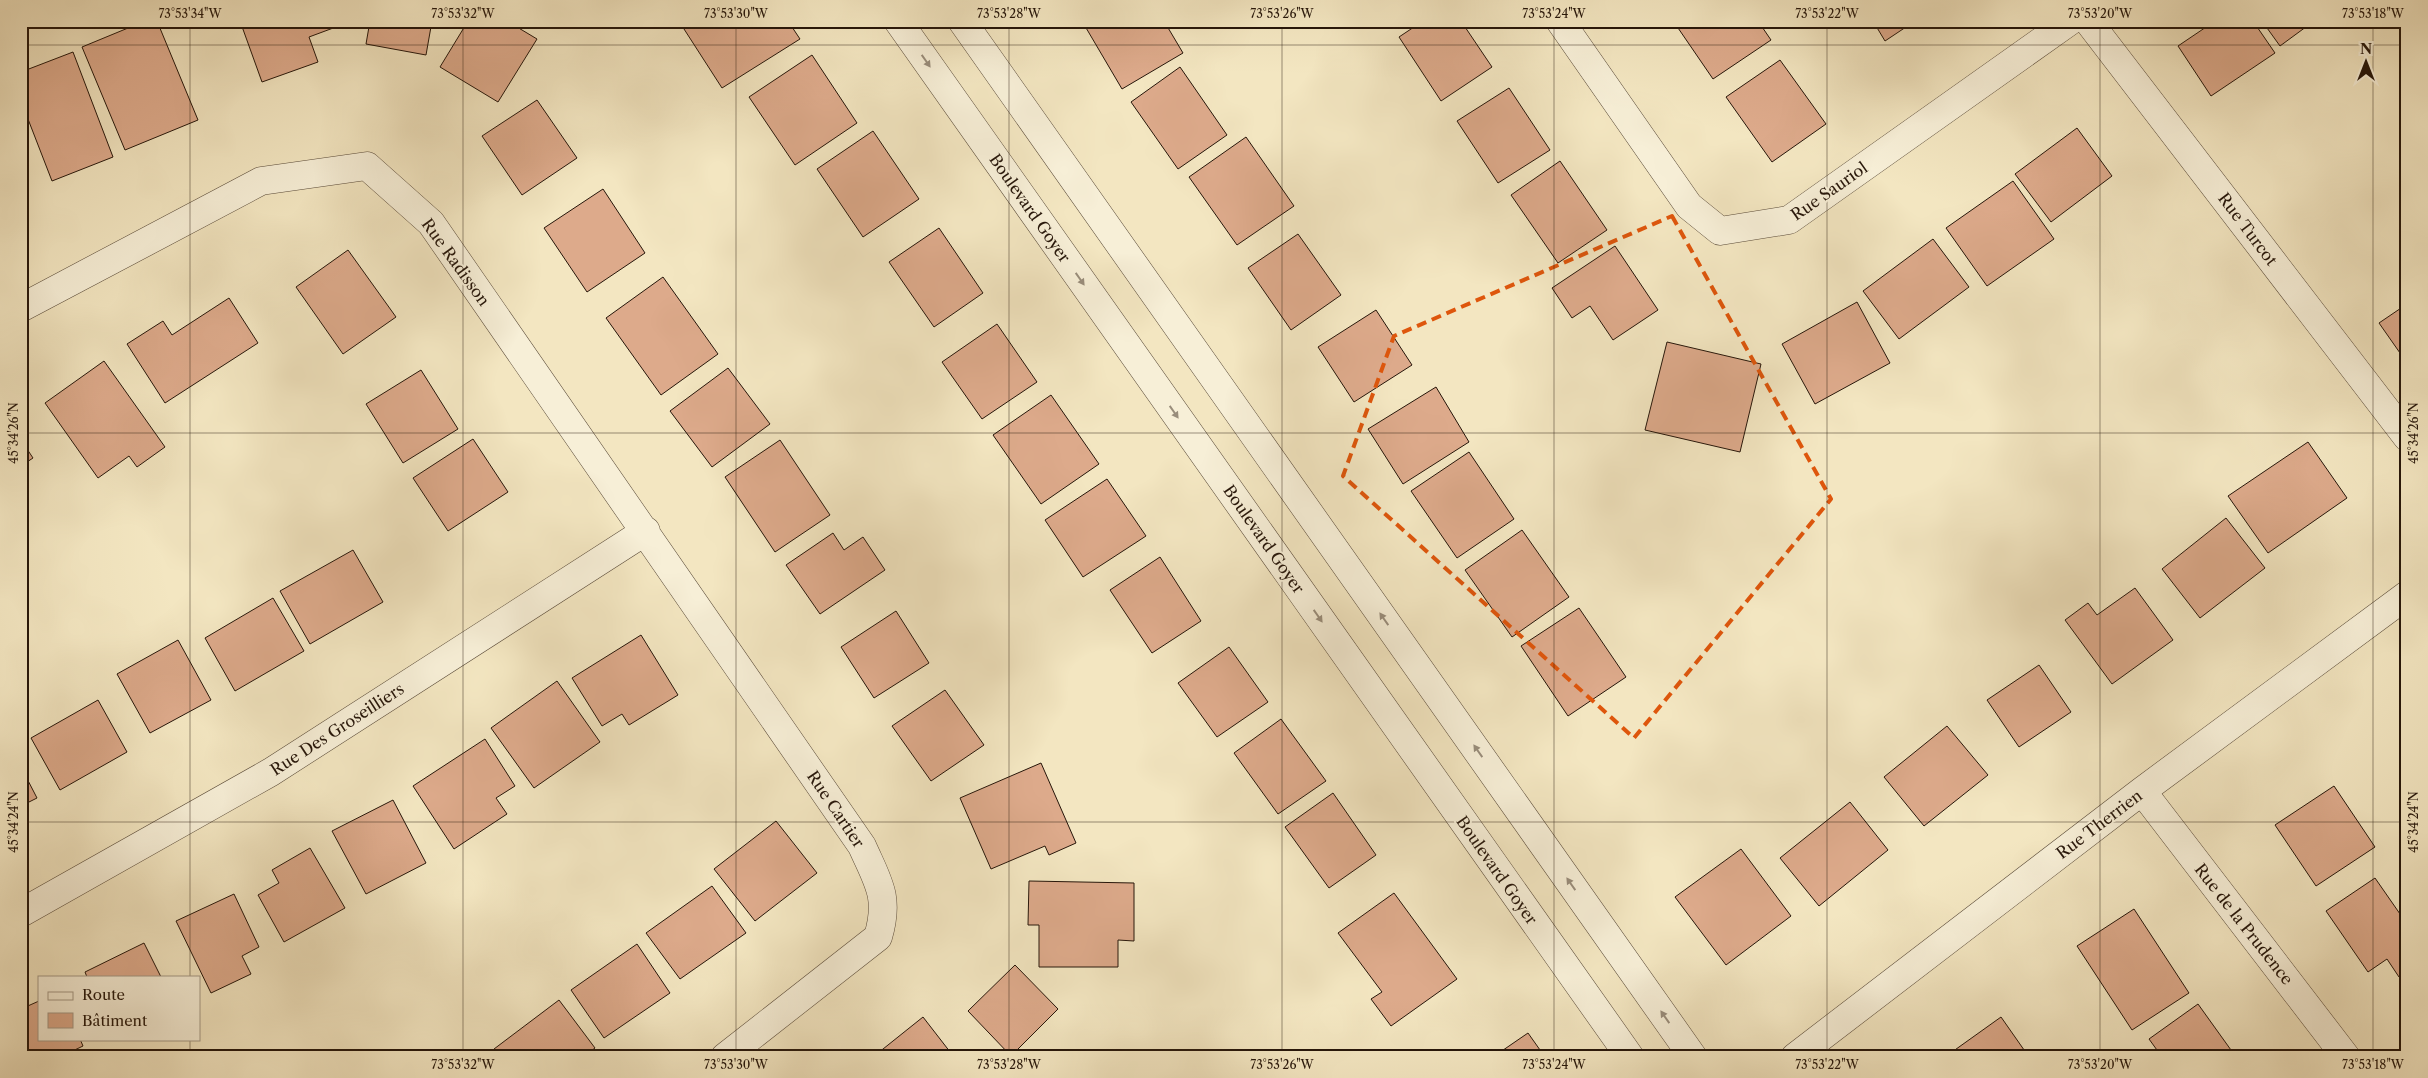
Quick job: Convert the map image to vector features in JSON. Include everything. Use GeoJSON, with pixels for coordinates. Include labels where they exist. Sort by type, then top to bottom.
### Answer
{"type":"FeatureCollection","features":[{"type":"Feature","properties":{"kind":"street","name":"Boulevard Goyer"},"geometry":{"type":"LineString","coordinates":[[898,21],[1630,1057]]}},
{"type":"Feature","properties":{"kind":"street"},"geometry":{"type":"LineString","coordinates":[[962,21],[1693,1057]]}},
{"type":"Feature","properties":{"kind":"street","name":"Rue Sauriol"},"geometry":{"type":"LineString","coordinates":[[1560,21],[1689,206],[1720,231],[1789,220],[2070,21]]}},
{"type":"Feature","properties":{"kind":"street","name":"Rue Turcot"},"geometry":{"type":"LineString","coordinates":[[2088,21],[2407,437]]}},
{"type":"Feature","properties":{"kind":"street","name":"Rue Radisson"},"geometry":{"type":"LineString","coordinates":[[21,308],[261,181],[367,166],[431,223],[646,531]]}},
{"type":"Feature","properties":{"kind":"street","name":"Rue Des Groseilliers"},"geometry":{"type":"LineString","coordinates":[[21,913],[271,772],[646,531]]}},
{"type":"Feature","properties":{"kind":"street","name":"Rue Cartier"},"geometry":{"type":"LineString","coordinates":[[646,531],[862,846],[884,896],[884,916],[878,937],[725,1057]]}},
{"type":"Feature","properties":{"kind":"street","name":"Rue Therrien"},"geometry":{"type":"LineString","coordinates":[[1795,1057],[2142,791],[2407,595]]}},
{"type":"Feature","properties":{"kind":"street","name":"Rue de la Prudence"},"geometry":{"type":"LineString","coordinates":[[2142,791],[2346,1057]]}},
{"type":"Feature","properties":{"kind":"highlighted area"},"geometry":{"type":"Polygon","coordinates":[[[1672,216],[1831,499],[1634,738],[1343,476],[1394,336],[1672,216]]]}},
{"type":"Feature","properties":{"kind":"building"},"geometry":{"type":"Polygon","coordinates":[[[145,21],[157,21],[198,120],[125,150],[82,47],[145,21]]]}},
{"type":"Feature","properties":{"kind":"building"},"geometry":{"type":"Polygon","coordinates":[[[240,21],[343,21],[344,24],[309,37],[318,62],[262,82],[240,21]]]}},
{"type":"Feature","properties":{"kind":"building"},"geometry":{"type":"Polygon","coordinates":[[[370,21],[432,21],[426,55],[366,44],[370,21]]]}},
{"type":"Feature","properties":{"kind":"building"},"geometry":{"type":"Polygon","coordinates":[[[468,21],[507,21],[537,39],[498,102],[440,67],[468,21]]]}},
{"type":"Feature","properties":{"kind":"building"},"geometry":{"type":"Polygon","coordinates":[[[696,21],[788,21],[800,39],[722,88],[684,29],[696,21]]]}},
{"type":"Feature","properties":{"kind":"building"},"geometry":{"type":"Polygon","coordinates":[[[1082,21],[1164,21],[1183,53],[1122,89],[1082,21]]]}},
{"type":"Feature","properties":{"kind":"building"},"geometry":{"type":"Polygon","coordinates":[[[1423,21],[1461,21],[1492,67],[1441,101],[1399,37],[1423,21]]]}},
{"type":"Feature","properties":{"kind":"building"},"geometry":{"type":"Polygon","coordinates":[[[1682,21],[1758,21],[1771,40],[1713,79],[1676,25],[1682,21]]]}},
{"type":"Feature","properties":{"kind":"building"},"geometry":{"type":"Polygon","coordinates":[[[1873,21],[1915,21],[1885,41],[1873,21]]]}},
{"type":"Feature","properties":{"kind":"building"},"geometry":{"type":"Polygon","coordinates":[[[2215,21],[2253,21],[2275,53],[2211,96],[2178,46],[2215,21]]]}},
{"type":"Feature","properties":{"kind":"building"},"geometry":{"type":"Polygon","coordinates":[[[2262,21],[2314,21],[2280,46],[2262,21]]]}},
{"type":"Feature","properties":{"kind":"building"},"geometry":{"type":"Polygon","coordinates":[[[73,52],[113,157],[52,181],[21,101],[21,72],[73,52]]]}},
{"type":"Feature","properties":{"kind":"building"},"geometry":{"type":"Polygon","coordinates":[[[812,55],[857,123],[795,165],[749,97],[812,55]]]}},
{"type":"Feature","properties":{"kind":"building"},"geometry":{"type":"Polygon","coordinates":[[[1780,60],[1826,124],[1772,162],[1726,97],[1780,60]]]}},
{"type":"Feature","properties":{"kind":"building"},"geometry":{"type":"Polygon","coordinates":[[[1180,67],[1227,135],[1178,169],[1131,102],[1180,67]]]}},
{"type":"Feature","properties":{"kind":"building"},"geometry":{"type":"Polygon","coordinates":[[[1509,88],[1550,150],[1498,183],[1457,121],[1509,88]]]}},
{"type":"Feature","properties":{"kind":"building"},"geometry":{"type":"Polygon","coordinates":[[[537,100],[577,158],[522,195],[482,136],[537,100]]]}},
{"type":"Feature","properties":{"kind":"building"},"geometry":{"type":"Polygon","coordinates":[[[2077,128],[2112,176],[2051,222],[2015,174],[2077,128]]]}},
{"type":"Feature","properties":{"kind":"building"},"geometry":{"type":"Polygon","coordinates":[[[873,131],[919,199],[863,237],[817,169],[873,131]]]}},
{"type":"Feature","properties":{"kind":"building"},"geometry":{"type":"Polygon","coordinates":[[[1246,137],[1294,206],[1237,245],[1189,177],[1246,137]]]}},
{"type":"Feature","properties":{"kind":"building"},"geometry":{"type":"Polygon","coordinates":[[[1560,161],[1607,230],[1558,263],[1511,195],[1560,161]]]}},
{"type":"Feature","properties":{"kind":"building"},"geometry":{"type":"Polygon","coordinates":[[[2013,181],[2054,239],[1987,286],[1946,228],[2013,181]]]}},
{"type":"Feature","properties":{"kind":"building"},"geometry":{"type":"Polygon","coordinates":[[[603,189],[645,253],[587,292],[544,228],[603,189]]]}},
{"type":"Feature","properties":{"kind":"building"},"geometry":{"type":"Polygon","coordinates":[[[939,228],[983,293],[934,327],[889,262],[939,228]]]}},
{"type":"Feature","properties":{"kind":"building"},"geometry":{"type":"Polygon","coordinates":[[[1298,234],[1341,295],[1291,330],[1248,268],[1298,234]]]}},
{"type":"Feature","properties":{"kind":"building"},"geometry":{"type":"Polygon","coordinates":[[[1933,239],[1969,287],[1899,339],[1863,291],[1933,239]]]}},
{"type":"Feature","properties":{"kind":"building"},"geometry":{"type":"Polygon","coordinates":[[[1615,246],[1658,310],[1613,340],[1590,306],[1572,318],[1552,288],[1615,246]]]}},
{"type":"Feature","properties":{"kind":"building"},"geometry":{"type":"Polygon","coordinates":[[[348,250],[396,317],[343,354],[296,287],[348,250]]]}},
{"type":"Feature","properties":{"kind":"building"},"geometry":{"type":"Polygon","coordinates":[[[663,277],[718,354],[661,395],[606,318],[663,277]]]}},
{"type":"Feature","properties":{"kind":"building"},"geometry":{"type":"Polygon","coordinates":[[[229,298],[258,343],[165,403],[127,344],[163,321],[172,335],[229,298]]]}},
{"type":"Feature","properties":{"kind":"building"},"geometry":{"type":"Polygon","coordinates":[[[1857,302],[1890,363],[1815,404],[1782,344],[1857,302]]]}},
{"type":"Feature","properties":{"kind":"building"},"geometry":{"type":"Polygon","coordinates":[[[2407,304],[2407,363],[2379,323],[2407,304]]]}},
{"type":"Feature","properties":{"kind":"building"},"geometry":{"type":"Polygon","coordinates":[[[1376,310],[1412,365],[1354,402],[1318,347],[1376,310]]]}},
{"type":"Feature","properties":{"kind":"building"},"geometry":{"type":"Polygon","coordinates":[[[997,324],[1037,382],[982,419],[942,362],[997,324]]]}},
{"type":"Feature","properties":{"kind":"building"},"geometry":{"type":"Polygon","coordinates":[[[1667,342],[1761,364],[1740,452],[1645,430],[1667,342]]]}},
{"type":"Feature","properties":{"kind":"building"},"geometry":{"type":"Polygon","coordinates":[[[104,361],[165,447],[137,467],[129,456],[98,478],[45,403],[104,361]]]}},
{"type":"Feature","properties":{"kind":"building"},"geometry":{"type":"Polygon","coordinates":[[[728,368],[770,424],[712,467],[670,411],[728,368]]]}},
{"type":"Feature","properties":{"kind":"building"},"geometry":{"type":"Polygon","coordinates":[[[421,370],[458,429],[403,463],[366,404],[421,370]]]}},
{"type":"Feature","properties":{"kind":"building"},"geometry":{"type":"Polygon","coordinates":[[[1436,387],[1469,442],[1403,484],[1368,429],[1436,387]]]}},
{"type":"Feature","properties":{"kind":"building"},"geometry":{"type":"Polygon","coordinates":[[[1051,395],[1099,464],[1041,504],[993,435],[1051,395]]]}},
{"type":"Feature","properties":{"kind":"building"},"geometry":{"type":"Polygon","coordinates":[[[473,439],[508,492],[448,531],[413,478],[473,439]]]}},
{"type":"Feature","properties":{"kind":"building"},"geometry":{"type":"Polygon","coordinates":[[[21,440],[33,458],[21,466],[21,440]]]}},
{"type":"Feature","properties":{"kind":"building"},"geometry":{"type":"Polygon","coordinates":[[[780,440],[830,515],[775,552],[725,477],[780,440]]]}},
{"type":"Feature","properties":{"kind":"building"},"geometry":{"type":"Polygon","coordinates":[[[2308,442],[2347,498],[2268,553],[2228,496],[2308,442]]]}},
{"type":"Feature","properties":{"kind":"building"},"geometry":{"type":"Polygon","coordinates":[[[1469,452],[1514,519],[1457,558],[1411,491],[1469,452]]]}},
{"type":"Feature","properties":{"kind":"building"},"geometry":{"type":"Polygon","coordinates":[[[1107,479],[1146,536],[1083,577],[1045,520],[1107,479]]]}},
{"type":"Feature","properties":{"kind":"building"},"geometry":{"type":"Polygon","coordinates":[[[2226,518],[2265,568],[2200,618],[2162,569],[2226,518]]]}},
{"type":"Feature","properties":{"kind":"building"},"geometry":{"type":"Polygon","coordinates":[[[1522,530],[1569,597],[1512,637],[1465,570],[1522,530]]]}},
{"type":"Feature","properties":{"kind":"building"},"geometry":{"type":"Polygon","coordinates":[[[833,533],[844,550],[863,537],[885,570],[820,614],[786,565],[833,533]]]}},
{"type":"Feature","properties":{"kind":"building"},"geometry":{"type":"Polygon","coordinates":[[[353,550],[383,602],[310,644],[280,591],[353,550]]]}},
{"type":"Feature","properties":{"kind":"building"},"geometry":{"type":"Polygon","coordinates":[[[1160,557],[1201,621],[1152,653],[1110,590],[1160,557]]]}},
{"type":"Feature","properties":{"kind":"building"},"geometry":{"type":"Polygon","coordinates":[[[2135,588],[2173,640],[2112,684],[2065,620],[2088,603],[2097,615],[2135,588]]]}},
{"type":"Feature","properties":{"kind":"building"},"geometry":{"type":"Polygon","coordinates":[[[273,598],[304,651],[235,691],[205,638],[273,598]]]}},
{"type":"Feature","properties":{"kind":"building"},"geometry":{"type":"Polygon","coordinates":[[[1579,608],[1626,677],[1568,716],[1521,646],[1579,608]]]}},
{"type":"Feature","properties":{"kind":"building"},"geometry":{"type":"Polygon","coordinates":[[[896,611],[929,663],[874,698],[841,647],[896,611]]]}},
{"type":"Feature","properties":{"kind":"building"},"geometry":{"type":"Polygon","coordinates":[[[641,635],[678,695],[629,725],[622,714],[602,726],[572,678],[641,635]]]}},
{"type":"Feature","properties":{"kind":"building"},"geometry":{"type":"Polygon","coordinates":[[[178,640],[211,700],[150,733],[117,674],[178,640]]]}},
{"type":"Feature","properties":{"kind":"building"},"geometry":{"type":"Polygon","coordinates":[[[1229,647],[1268,702],[1217,737],[1178,683],[1229,647]]]}},
{"type":"Feature","properties":{"kind":"building"},"geometry":{"type":"Polygon","coordinates":[[[2039,665],[2071,712],[2019,747],[1987,700],[2039,665]]]}},
{"type":"Feature","properties":{"kind":"building"},"geometry":{"type":"Polygon","coordinates":[[[557,681],[600,742],[534,788],[491,728],[557,681]]]}},
{"type":"Feature","properties":{"kind":"building"},"geometry":{"type":"Polygon","coordinates":[[[945,690],[984,745],[931,781],[892,726],[945,690]]]}},
{"type":"Feature","properties":{"kind":"building"},"geometry":{"type":"Polygon","coordinates":[[[98,700],[127,752],[60,790],[31,738],[98,700]]]}},
{"type":"Feature","properties":{"kind":"building"},"geometry":{"type":"Polygon","coordinates":[[[1281,719],[1326,781],[1278,814],[1234,753],[1281,719]]]}},
{"type":"Feature","properties":{"kind":"building"},"geometry":{"type":"Polygon","coordinates":[[[1947,726],[1988,775],[1924,826],[1884,777],[1947,726]]]}},
{"type":"Feature","properties":{"kind":"building"},"geometry":{"type":"Polygon","coordinates":[[[485,739],[515,786],[496,798],[507,814],[454,849],[413,786],[485,739]]]}},
{"type":"Feature","properties":{"kind":"building"},"geometry":{"type":"Polygon","coordinates":[[[1041,763],[1076,843],[1049,855],[1045,846],[991,869],[960,798],[1041,763]]]}},
{"type":"Feature","properties":{"kind":"building"},"geometry":{"type":"Polygon","coordinates":[[[21,767],[37,798],[21,806],[21,767]]]}},
{"type":"Feature","properties":{"kind":"building"},"geometry":{"type":"Polygon","coordinates":[[[2334,786],[2375,847],[2316,886],[2275,825],[2334,786]]]}},
{"type":"Feature","properties":{"kind":"building"},"geometry":{"type":"Polygon","coordinates":[[[1333,793],[1376,855],[1329,888],[1285,827],[1333,793]]]}},
{"type":"Feature","properties":{"kind":"building"},"geometry":{"type":"Polygon","coordinates":[[[393,800],[426,863],[366,894],[332,831],[393,800]]]}},
{"type":"Feature","properties":{"kind":"building"},"geometry":{"type":"Polygon","coordinates":[[[1850,802],[1888,850],[1819,906],[1780,858],[1850,802]]]}},
{"type":"Feature","properties":{"kind":"building"},"geometry":{"type":"Polygon","coordinates":[[[776,821],[817,873],[755,921],[714,869],[776,821]]]}},
{"type":"Feature","properties":{"kind":"building"},"geometry":{"type":"Polygon","coordinates":[[[310,848],[345,908],[284,942],[258,895],[279,883],[272,870],[310,848]]]}},
{"type":"Feature","properties":{"kind":"building"},"geometry":{"type":"Polygon","coordinates":[[[1741,849],[1791,916],[1726,965],[1675,897],[1741,849]]]}},
{"type":"Feature","properties":{"kind":"building"},"geometry":{"type":"Polygon","coordinates":[[[2375,878],[2407,924],[2407,972],[2399,977],[2387,959],[2368,972],[2326,911],[2375,878]]]}},
{"type":"Feature","properties":{"kind":"building"},"geometry":{"type":"Polygon","coordinates":[[[1029,881],[1134,883],[1134,941],[1118,940],[1118,967],[1039,967],[1039,925],[1028,925],[1029,881]]]}},
{"type":"Feature","properties":{"kind":"building"},"geometry":{"type":"Polygon","coordinates":[[[712,886],[746,933],[680,979],[646,933],[712,886]]]}},
{"type":"Feature","properties":{"kind":"building"},"geometry":{"type":"Polygon","coordinates":[[[1394,893],[1457,979],[1391,1026],[1371,999],[1382,992],[1338,933],[1394,893]]]}},
{"type":"Feature","properties":{"kind":"building"},"geometry":{"type":"Polygon","coordinates":[[[234,894],[259,947],[242,956],[251,974],[211,993],[176,921],[234,894]]]}},
{"type":"Feature","properties":{"kind":"building"},"geometry":{"type":"Polygon","coordinates":[[[2134,909],[2189,993],[2132,1030],[2077,946],[2134,909]]]}},
{"type":"Feature","properties":{"kind":"building"},"geometry":{"type":"Polygon","coordinates":[[[144,943],[160,976],[87,976],[85,972],[144,943]]]}},
{"type":"Feature","properties":{"kind":"building"},"geometry":{"type":"Polygon","coordinates":[[[637,944],[670,993],[604,1038],[571,990],[637,944]]]}},
{"type":"Feature","properties":{"kind":"building"},"geometry":{"type":"Polygon","coordinates":[[[1015,965],[1058,1009],[1011,1056],[968,1011],[1015,965]]]}},
{"type":"Feature","properties":{"kind":"building"},"geometry":{"type":"Polygon","coordinates":[[[559,1000],[595,1048],[583,1057],[500,1057],[494,1049],[559,1000]]]}},
{"type":"Feature","properties":{"kind":"building"},"geometry":{"type":"Polygon","coordinates":[[[38,1001],[38,1040],[80,1040],[83,1046],[60,1057],[21,1057],[21,1009],[38,1001]]]}},
{"type":"Feature","properties":{"kind":"building"},"geometry":{"type":"Polygon","coordinates":[[[2198,1004],[2236,1057],[2162,1057],[2149,1039],[2198,1004]]]}},
{"type":"Feature","properties":{"kind":"building"},"geometry":{"type":"Polygon","coordinates":[[[923,1017],[954,1057],[873,1057],[923,1017]]]}},
{"type":"Feature","properties":{"kind":"building"},"geometry":{"type":"Polygon","coordinates":[[[2001,1017],[2029,1057],[1945,1057],[2001,1017]]]}},
{"type":"Feature","properties":{"kind":"building"},"geometry":{"type":"Polygon","coordinates":[[[1528,1033],[1545,1057],[1493,1057],[1528,1033]]]}}]}
